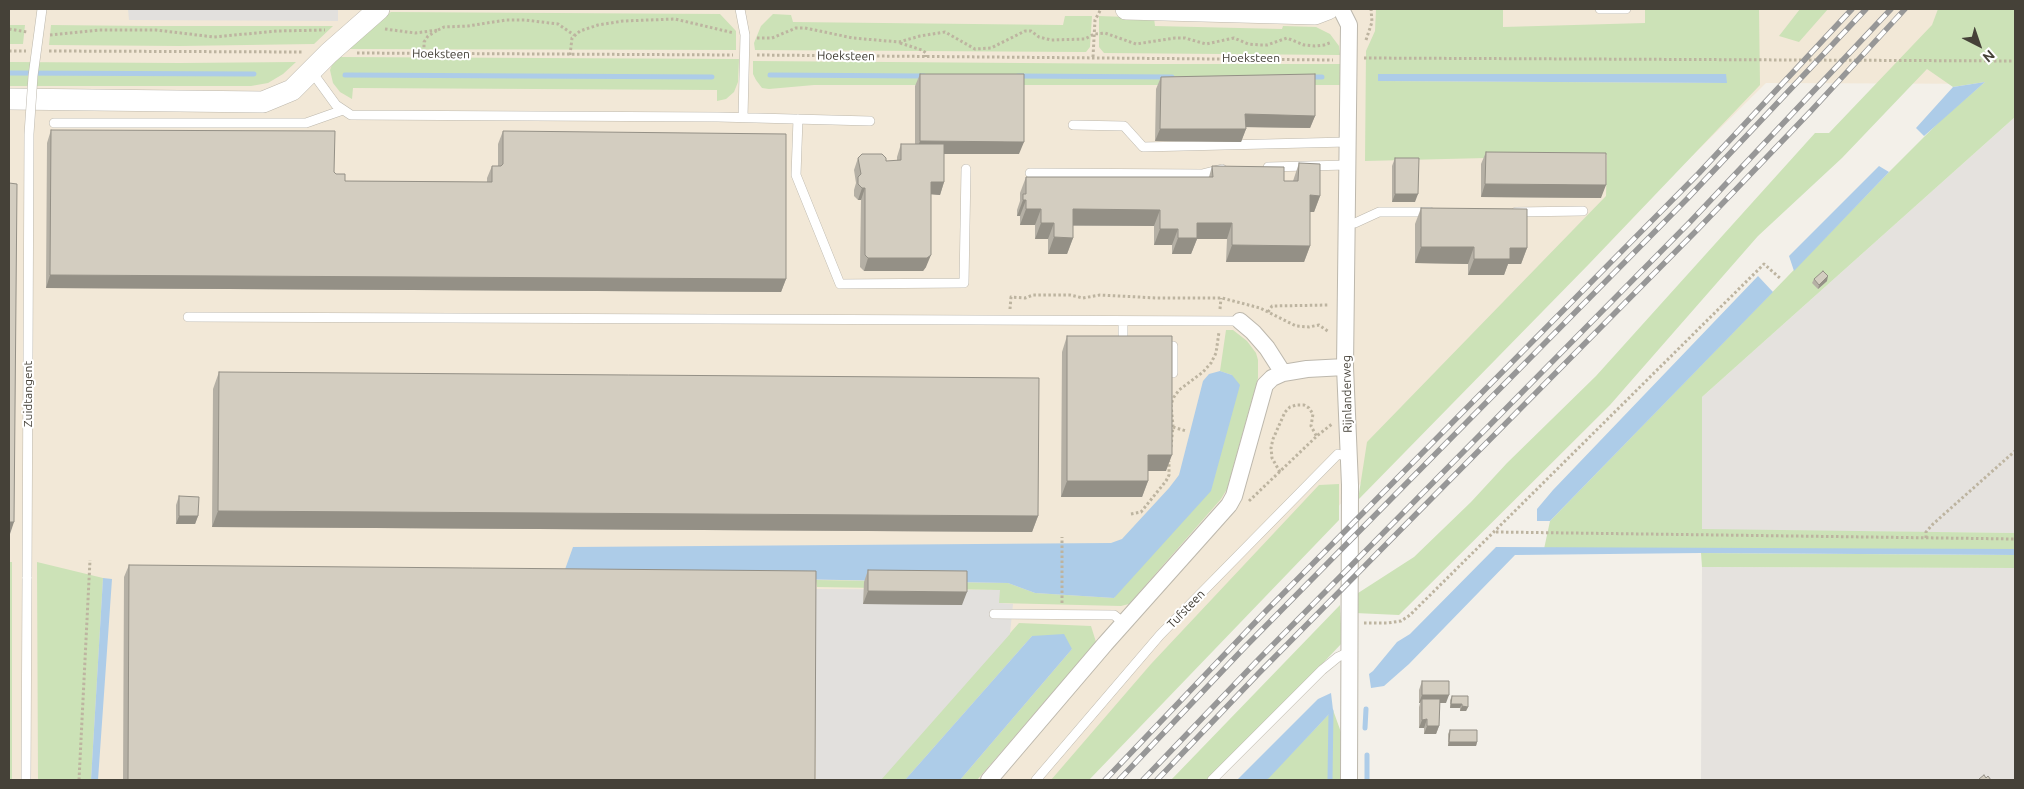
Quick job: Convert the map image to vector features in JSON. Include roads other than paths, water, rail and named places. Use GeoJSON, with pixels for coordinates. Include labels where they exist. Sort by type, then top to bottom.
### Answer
{"type":"FeatureCollection","features":[{"type":"Feature","properties":{"kind":"street"},"geometry":{"type":"LineString","coordinates":[[9,99],[263,102],[292,90],[329,53],[379,9]]}},
{"type":"Feature","properties":{"kind":"street"},"geometry":{"type":"LineString","coordinates":[[1126,9],[1315,14],[1328,9]]}},
{"type":"Feature","properties":{"kind":"street","name":"Rijnlanderweg"},"geometry":{"type":"LineString","coordinates":[[1341,9],[1349,25],[1355,59],[1347,142],[1345,367],[1350,502],[1349,780]]}},
{"type":"Feature","properties":{"kind":"street"},"geometry":{"type":"LineString","coordinates":[[1240,321],[1267,348],[1283,373]]}},
{"type":"Feature","properties":{"kind":"street"},"geometry":{"type":"LineString","coordinates":[[990,780],[1228,505],[1234,496],[1265,385],[1272,378],[1283,373],[1307,369],[1345,367]]}},
{"type":"Feature","properties":{"kind":"lane","name":"Zuidtangent"},"geometry":{"type":"LineString","coordinates":[[26,780],[29,134],[33,76],[42,9]]}},
{"type":"Feature","properties":{"kind":"lane"},"geometry":{"type":"LineString","coordinates":[[740,9],[746,35],[743,117]]}},
{"type":"Feature","properties":{"kind":"lane"},"geometry":{"type":"LineString","coordinates":[[1600,9],[1626,9]]}},
{"type":"Feature","properties":{"kind":"lane"},"geometry":{"type":"LineString","coordinates":[[311,71],[336,105],[351,116],[743,117],[870,121]]}},
{"type":"Feature","properties":{"kind":"lane"},"geometry":{"type":"LineString","coordinates":[[54,123],[306,124],[343,110]]}},
{"type":"Feature","properties":{"kind":"lane"},"geometry":{"type":"LineString","coordinates":[[798,119],[796,175],[840,284],[964,283],[966,169]]}},
{"type":"Feature","properties":{"kind":"lane"},"geometry":{"type":"LineString","coordinates":[[1073,125],[1124,126],[1144,147],[1347,142]]}},
{"type":"Feature","properties":{"kind":"lane"},"geometry":{"type":"LineString","coordinates":[[1254,168],[1347,165]]}},
{"type":"Feature","properties":{"kind":"lane"},"geometry":{"type":"LineString","coordinates":[[1030,173],[1202,174],[1216,169],[1235,168]]}},
{"type":"Feature","properties":{"kind":"lane"},"geometry":{"type":"LineString","coordinates":[[1506,212],[1583,211]]}},
{"type":"Feature","properties":{"kind":"lane"},"geometry":{"type":"LineString","coordinates":[[1347,223],[1355,223],[1379,212],[1437,212]]}},
{"type":"Feature","properties":{"kind":"lane"},"geometry":{"type":"LineString","coordinates":[[188,317],[1240,321]]}},
{"type":"Feature","properties":{"kind":"lane"},"geometry":{"type":"LineString","coordinates":[[1123,321],[1123,346],[1131,346]]}},
{"type":"Feature","properties":{"kind":"lane"},"geometry":{"type":"LineString","coordinates":[[1148,346],[1173,346],[1173,373]]}},
{"type":"Feature","properties":{"kind":"lane","name":"Tufsteen"},"geometry":{"type":"LineString","coordinates":[[1036,780],[1160,635],[1338,454],[1348,457]]}},
{"type":"Feature","properties":{"kind":"lane"},"geometry":{"type":"LineString","coordinates":[[994,614],[1114,614],[1124,623]]}},
{"type":"Feature","properties":{"kind":"lane"},"geometry":{"type":"LineString","coordinates":[[1212,780],[1322,670],[1338,657],[1349,652]]}},
{"type":"Feature","properties":{"kind":"water"},"geometry":{"type":"Polygon","coordinates":[[[1378,74],[1726,74],[1727,83],[1378,81],[1378,74]]]}},
{"type":"Feature","properties":{"kind":"water"},"geometry":{"type":"Polygon","coordinates":[[[1985,82],[1924,136],[1916,128],[1953,87],[1985,82]]]}},
{"type":"Feature","properties":{"kind":"water"},"geometry":{"type":"Polygon","coordinates":[[[1879,166],[1889,172],[1794,271],[1789,256],[1879,166]]]}},
{"type":"Feature","properties":{"kind":"water"},"geometry":{"type":"Polygon","coordinates":[[[1758,276],[1773,292],[1550,521],[1537,521],[1537,509],[1553,490],[1758,276]]]}},
{"type":"Feature","properties":{"kind":"water"},"geometry":{"type":"Polygon","coordinates":[[[1220,371],[1232,375],[1240,385],[1211,491],[1114,598],[1035,593],[1008,583],[563,575],[573,547],[1111,543],[1122,539],[1179,475],[1203,381],[1209,374],[1220,371]]]}},
{"type":"Feature","properties":{"kind":"water"},"geometry":{"type":"Polygon","coordinates":[[[1496,547],[2015,549],[2015,555],[1701,553],[1515,555],[1409,664],[1384,686],[1371,688],[1369,674],[1397,642],[1410,634],[1496,547]]]}},
{"type":"Feature","properties":{"kind":"water"},"geometry":{"type":"Polygon","coordinates":[[[103,578],[112,579],[98,780],[91,780],[103,578]]]}},
{"type":"Feature","properties":{"kind":"water"},"geometry":{"type":"Polygon","coordinates":[[[1064,634],[1072,649],[960,780],[905,780],[1032,636],[1064,634]]]}},
{"type":"Feature","properties":{"kind":"water"},"geometry":{"type":"Polygon","coordinates":[[[1331,693],[1333,710],[1269,778],[1266,780],[1237,780],[1318,699],[1331,693]]]}},
{"type":"Feature","properties":{"kind":"waterway"},"geometry":{"type":"LineString","coordinates":[[9,73],[254,74]]}},
{"type":"Feature","properties":{"kind":"waterway"},"geometry":{"type":"LineString","coordinates":[[345,75],[712,77]]}},
{"type":"Feature","properties":{"kind":"waterway"},"geometry":{"type":"LineString","coordinates":[[770,75],[924,76]]}},
{"type":"Feature","properties":{"kind":"waterway"},"geometry":{"type":"LineString","coordinates":[[1018,76],[1172,77]]}},
{"type":"Feature","properties":{"kind":"waterway"},"geometry":{"type":"LineString","coordinates":[[1310,77],[1322,77]]}},
{"type":"Feature","properties":{"kind":"waterway"},"geometry":{"type":"LineString","coordinates":[[1365,728],[1366,709]]}},
{"type":"Feature","properties":{"kind":"waterway"},"geometry":{"type":"LineString","coordinates":[[1330,780],[1331,711]]}},
{"type":"Feature","properties":{"kind":"waterway"},"geometry":{"type":"LineString","coordinates":[[1367,755],[1367,780]]}},
{"type":"Feature","properties":{"kind":"railway"},"geometry":{"type":"LineString","coordinates":[[1105,780],[1266,611],[1699,173],[1852,9]]}},
{"type":"Feature","properties":{"kind":"railway"},"geometry":{"type":"LineString","coordinates":[[1119,780],[1245,647],[1687,199],[1866,9]]}},
{"type":"Feature","properties":{"kind":"railway"},"geometry":{"type":"LineString","coordinates":[[1143,780],[1256,662],[1690,222],[1891,9]]}},
{"type":"Feature","properties":{"kind":"railway"},"geometry":{"type":"LineString","coordinates":[[1157,780],[1258,674],[1698,229],[1905,9]]}}]}
